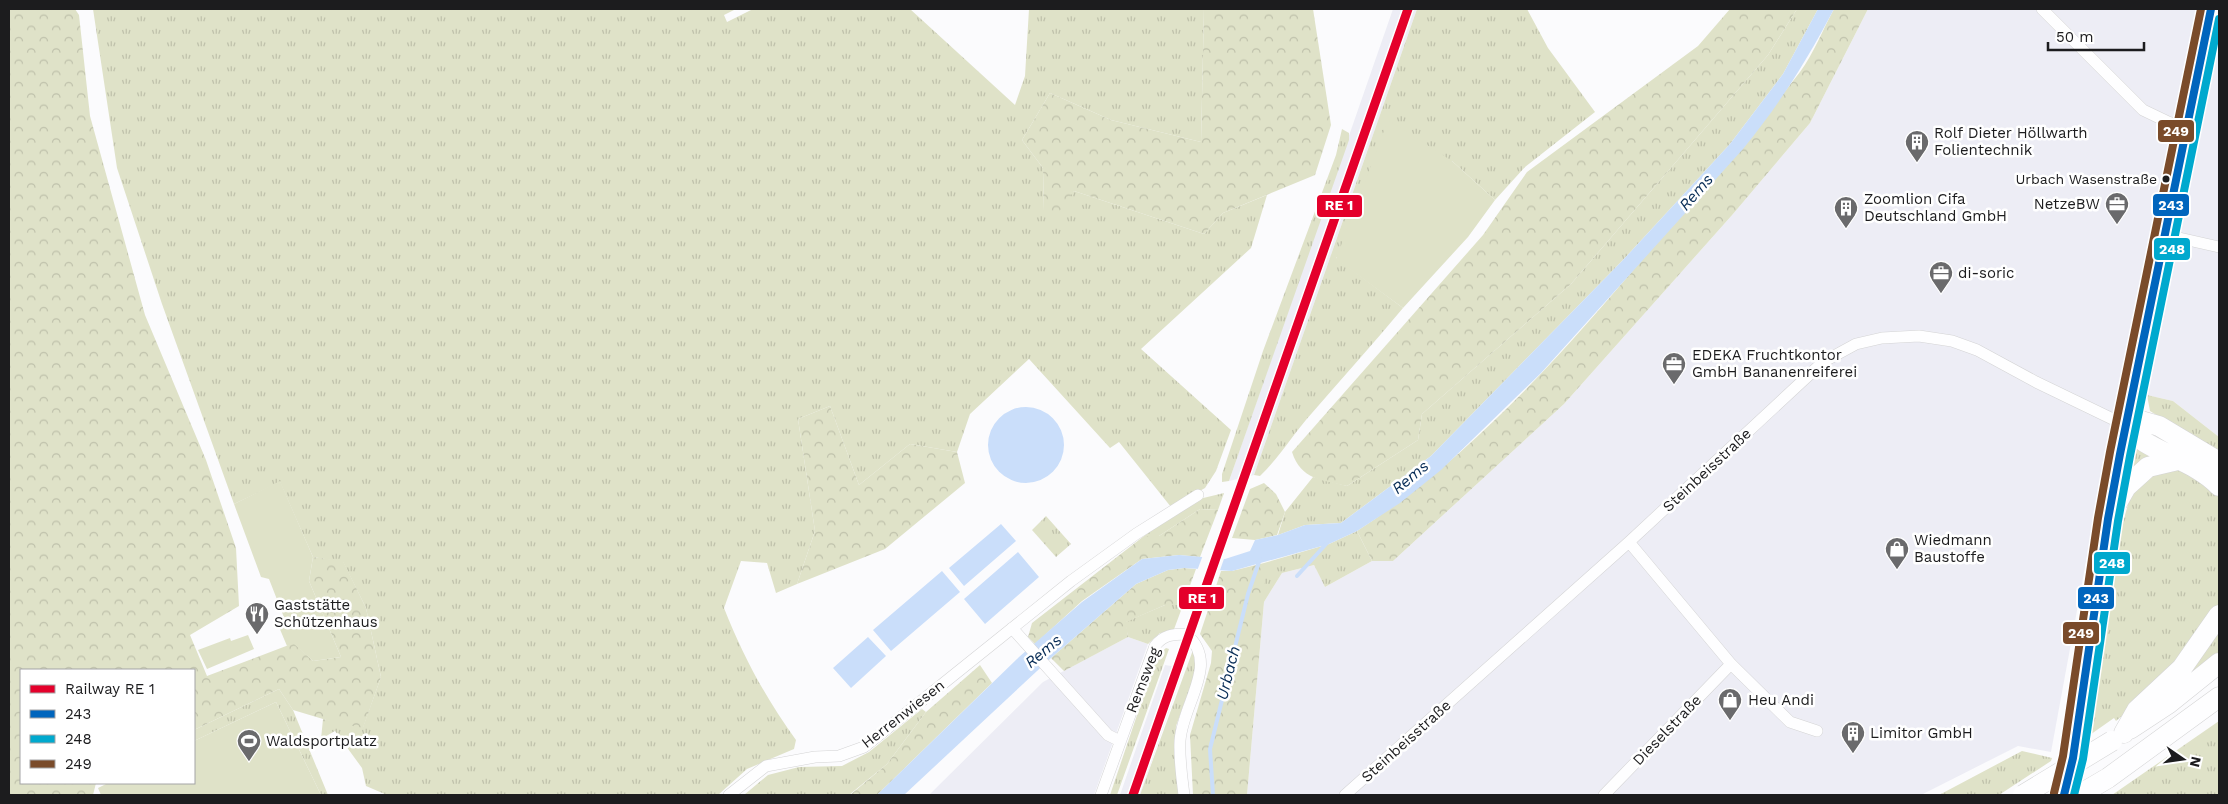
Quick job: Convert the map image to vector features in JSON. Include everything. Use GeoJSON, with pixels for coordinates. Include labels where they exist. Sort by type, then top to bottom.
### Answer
{"type":"FeatureCollection","features":[{"type":"Feature","properties":{"kind":"highway"},"geometry":{"type":"LineString","coordinates":[[2219,462],[2158,426],[2138,420],[2125,425],[2134,436],[2207,473],[2219,486]]}},
{"type":"Feature","properties":{"kind":"highway"},"geometry":{"type":"LineString","coordinates":[[2108,520],[2126,487],[2148,467],[2182,459]]}},
{"type":"Feature","properties":{"kind":"highway"},"geometry":{"type":"LineString","coordinates":[[2118,737],[2137,710],[2182,668],[2219,615]]}},
{"type":"Feature","properties":{"kind":"highway"},"geometry":{"type":"LineString","coordinates":[[2024,795],[2168,704],[2219,663]]}},
{"type":"Feature","properties":{"kind":"highway"},"geometry":{"type":"LineString","coordinates":[[2079,795],[2108,778],[2217,700]]}},
{"type":"Feature","properties":{"kind":"street"},"geometry":{"type":"LineString","coordinates":[[2042,9],[2143,110],[2168,122],[2187,128]]}},
{"type":"Feature","properties":{"kind":"street"},"geometry":{"type":"LineString","coordinates":[[2064,795],[2073,758],[2108,520],[2125,425],[2166,235],[2211,9]]}},
{"type":"Feature","properties":{"kind":"street"},"geometry":{"type":"LineString","coordinates":[[2166,235],[2219,246]]}},
{"type":"Feature","properties":{"kind":"street","name":"Steinbeisstraße"},"geometry":{"type":"LineString","coordinates":[[1346,795],[1630,542],[1823,362],[1856,344],[1882,338],[1920,336],[1952,341],[1977,350],[2036,382],[2125,425]]}},
{"type":"Feature","properties":{"kind":"street","name":"Herrenwiesen"},"geometry":{"type":"LineString","coordinates":[[728,795],[766,766],[815,757],[839,756],[864,747],[1012,628],[1129,539],[1198,495]]}},
{"type":"Feature","properties":{"kind":"street"},"geometry":{"type":"LineString","coordinates":[[1630,542],[1731,664],[1790,722],[1817,731]]}},
{"type":"Feature","properties":{"kind":"street"},"geometry":{"type":"LineString","coordinates":[[1012,628],[1025,645],[1108,735],[1120,741]]}},
{"type":"Feature","properties":{"kind":"street","name":"Remsweg"},"geometry":{"type":"LineString","coordinates":[[1101,795],[1155,646],[1160,639],[1186,634],[1197,646],[1202,666],[1184,718],[1180,740],[1184,795]]}},
{"type":"Feature","properties":{"kind":"street","name":"Dieselstraße"},"geometry":{"type":"LineString","coordinates":[[1604,795],[1731,664]]}},
{"type":"Feature","properties":{"kind":"shaded area"},"geometry":{"type":"Polygon","coordinates":[[[1393,9],[1417,9],[1254,475],[1229,481],[1393,9]]]}},
{"type":"Feature","properties":{"kind":"shaded area"},"geometry":{"type":"Polygon","coordinates":[[[1868,9],[2219,9],[2219,437],[2173,401],[2147,395],[2117,393],[2051,752],[2018,746],[1921,795],[1247,795],[1264,602],[1282,573],[1314,565],[1325,587],[1372,561],[1393,561],[1564,404],[1733,214],[1810,123],[1868,9]]]}},
{"type":"Feature","properties":{"kind":"shaded area"},"geometry":{"type":"Polygon","coordinates":[[[1128,637],[1148,644],[1094,795],[929,795],[1043,682],[1128,637]]]}},
{"type":"Feature","properties":{"kind":"shaded area"},"geometry":{"type":"Polygon","coordinates":[[[1165,665],[1184,668],[1140,795],[1120,795],[1165,665]]]}},
{"type":"Feature","properties":{"kind":"green space"},"geometry":{"type":"Polygon","coordinates":[[[9,9],[75,9],[79,15],[90,116],[145,315],[206,460],[236,548],[239,606],[190,635],[207,676],[294,643],[313,661],[341,657],[309,581],[313,557],[343,561],[366,608],[381,677],[363,728],[333,722],[293,710],[279,689],[195,730],[195,669],[20,669],[20,784],[96,784],[93,795],[9,795],[9,9]]]}},
{"type":"Feature","properties":{"kind":"green space"},"geometry":{"type":"Polygon","coordinates":[[[93,9],[736,9],[724,15],[727,22],[753,9],[910,9],[1015,105],[1025,76],[1029,9],[1204,9],[1201,142],[1111,120],[1050,93],[1022,140],[1043,168],[1044,211],[1074,191],[1204,234],[1223,213],[1267,195],[1251,248],[1141,349],[1231,430],[1216,471],[1205,488],[1171,507],[1119,442],[1110,448],[1029,359],[970,414],[957,452],[910,444],[859,485],[830,406],[798,419],[815,531],[797,584],[776,593],[767,563],[741,561],[724,608],[756,677],[796,740],[794,749],[747,769],[718,795],[387,795],[366,786],[362,768],[335,731],[321,739],[323,719],[363,727],[381,677],[366,608],[343,562],[313,557],[280,482],[234,504],[162,304],[117,168],[93,9]]]}},
{"type":"Feature","properties":{"kind":"green space"},"geometry":{"type":"Polygon","coordinates":[[[1204,9],[1313,9],[1331,125],[1315,175],[1223,213],[1204,234],[1074,191],[1054,219],[1044,212],[1043,168],[1022,140],[1050,93],[1111,120],[1201,142],[1204,9]]]}},
{"type":"Feature","properties":{"kind":"green space"},"geometry":{"type":"Polygon","coordinates":[[[1417,9],[1527,9],[1548,48],[1595,112],[1525,167],[1495,200],[1452,161],[1336,258],[1403,308],[1305,421],[1267,469],[1260,476],[1254,475],[1417,9]]]}},
{"type":"Feature","properties":{"kind":"green space"},"geometry":{"type":"Polygon","coordinates":[[[1730,9],[1797,9],[1768,55],[1571,284],[1422,414],[1418,440],[1347,486],[1321,480],[1301,468],[1292,452],[1483,235],[1527,172],[1698,46],[1730,9]]]}},
{"type":"Feature","properties":{"kind":"green space"},"geometry":{"type":"Polygon","coordinates":[[[1797,9],[1818,9],[1783,74],[1730,144],[1624,259],[1431,456],[1341,523],[1305,525],[1278,535],[1285,512],[1313,477],[1347,486],[1418,440],[1422,414],[1571,284],[1768,55],[1797,9]]]}},
{"type":"Feature","properties":{"kind":"green space"},"geometry":{"type":"Polygon","coordinates":[[[1834,9],[1868,9],[1810,123],[1733,214],[1564,404],[1393,561],[1372,561],[1357,531],[1404,498],[1449,462],[1491,424],[1571,342],[1786,90],[1810,57],[1834,9]]]}},
{"type":"Feature","properties":{"kind":"green space"},"geometry":{"type":"Polygon","coordinates":[[[1388,120],[1452,161],[1495,200],[1468,237],[1403,308],[1336,259],[1388,120]]]}},
{"type":"Feature","properties":{"kind":"green space"},"geometry":{"type":"Polygon","coordinates":[[[1342,129],[1349,133],[1349,140],[1229,481],[1222,482],[1222,474],[1263,351],[1336,155],[1342,129]]]}},
{"type":"Feature","properties":{"kind":"green space"},"geometry":{"type":"Polygon","coordinates":[[[2147,395],[2173,401],[2219,437],[2219,454],[2150,411],[2147,395]]]}},
{"type":"Feature","properties":{"kind":"green space"},"geometry":{"type":"Polygon","coordinates":[[[830,406],[859,485],[910,444],[957,452],[965,483],[885,549],[797,584],[815,531],[798,419],[830,406]]]}},
{"type":"Feature","properties":{"kind":"green space"},"geometry":{"type":"Polygon","coordinates":[[[2134,446],[2162,458],[2126,480],[2134,446]]]}},
{"type":"Feature","properties":{"kind":"green space"},"geometry":{"type":"Polygon","coordinates":[[[2177,468],[2219,493],[2219,609],[2154,689],[2116,721],[2114,718],[2087,737],[2114,555],[2130,497],[2143,480],[2159,471],[2177,468]]]}},
{"type":"Feature","properties":{"kind":"green space"},"geometry":{"type":"Polygon","coordinates":[[[280,481],[313,557],[309,581],[341,657],[313,661],[294,644],[287,646],[279,627],[285,620],[269,579],[261,577],[234,504],[280,481]]]}},
{"type":"Feature","properties":{"kind":"green space"},"geometry":{"type":"Polygon","coordinates":[[[1264,483],[1276,494],[1285,512],[1277,535],[1255,540],[1232,538],[1250,489],[1264,483]]]}},
{"type":"Feature","properties":{"kind":"green space"},"geometry":{"type":"Polygon","coordinates":[[[1224,493],[1218,510],[1200,509],[1159,536],[1144,536],[1195,500],[1224,493]]]}},
{"type":"Feature","properties":{"kind":"green space"},"geometry":{"type":"Polygon","coordinates":[[[1200,509],[1218,510],[1200,557],[1179,555],[1142,559],[1082,601],[1035,644],[1028,637],[1032,623],[1144,536],[1159,536],[1200,509]]]}},
{"type":"Feature","properties":{"kind":"green space"},"geometry":{"type":"Polygon","coordinates":[[[1046,516],[1071,544],[1056,557],[1032,530],[1046,516]]]}},
{"type":"Feature","properties":{"kind":"green space"},"geometry":{"type":"Polygon","coordinates":[[[1357,531],[1372,561],[1325,587],[1314,565],[1282,573],[1264,602],[1264,563],[1329,544],[1357,531]]]}},
{"type":"Feature","properties":{"kind":"green space"},"geometry":{"type":"Polygon","coordinates":[[[1264,563],[1264,602],[1247,795],[1193,795],[1190,735],[1211,663],[1212,651],[1200,634],[1221,571],[1232,571],[1264,563]]]}},
{"type":"Feature","properties":{"kind":"green space"},"geometry":{"type":"Polygon","coordinates":[[[1196,569],[1183,605],[1165,605],[1126,622],[1128,637],[1064,671],[1051,658],[1136,584],[1168,570],[1196,569]]]}},
{"type":"Feature","properties":{"kind":"green space"},"geometry":{"type":"Polygon","coordinates":[[[1165,605],[1183,605],[1173,632],[1160,633],[1148,644],[1128,637],[1125,622],[1165,605]]]}},
{"type":"Feature","properties":{"kind":"green space"},"geometry":{"type":"Polygon","coordinates":[[[2219,631],[2219,652],[2192,673],[2190,669],[2219,631]]]}},
{"type":"Feature","properties":{"kind":"green space"},"geometry":{"type":"Polygon","coordinates":[[[248,635],[254,649],[207,669],[198,650],[230,638],[231,641],[248,635]]]}},
{"type":"Feature","properties":{"kind":"green space"},"geometry":{"type":"Polygon","coordinates":[[[1166,648],[1169,649],[1117,795],[1110,795],[1157,656],[1166,648]]]}},
{"type":"Feature","properties":{"kind":"green space"},"geometry":{"type":"Polygon","coordinates":[[[1193,650],[1199,663],[1176,726],[1175,741],[1181,795],[1140,795],[1193,650]]]}},
{"type":"Feature","properties":{"kind":"green space"},"geometry":{"type":"Polygon","coordinates":[[[980,665],[992,683],[877,795],[850,795],[887,764],[926,712],[980,665]]]}},
{"type":"Feature","properties":{"kind":"green space"},"geometry":{"type":"Polygon","coordinates":[[[279,689],[293,710],[328,795],[321,795],[276,702],[195,741],[195,730],[279,689]]]}},
{"type":"Feature","properties":{"kind":"green space","name":"Waldsportplatz"},"geometry":{"type":"Polygon","coordinates":[[[276,702],[321,795],[101,795],[98,788],[106,784],[195,784],[195,741],[276,702]]]}},
{"type":"Feature","properties":{"kind":"green space"},"geometry":{"type":"Polygon","coordinates":[[[922,709],[926,712],[887,764],[849,795],[744,795],[768,775],[799,767],[842,766],[869,752],[922,709]]]}},
{"type":"Feature","properties":{"kind":"green space"},"geometry":{"type":"Polygon","coordinates":[[[2219,721],[2219,795],[2112,795],[2219,721]]]}},
{"type":"Feature","properties":{"kind":"green space"},"geometry":{"type":"Polygon","coordinates":[[[2022,751],[2052,758],[2051,761],[1999,795],[1939,795],[2022,751]]]}},
{"type":"Feature","properties":{"kind":"water","name":"Rems"},"geometry":{"type":"Polygon","coordinates":[[[1818,9],[1834,9],[1792,81],[1743,149],[1541,373],[1441,470],[1400,503],[1357,531],[1329,544],[1232,571],[1184,568],[1168,570],[1136,584],[1051,658],[904,795],[877,795],[1019,657],[1082,602],[1142,559],[1179,555],[1225,559],[1250,551],[1255,540],[1278,535],[1305,525],[1341,523],[1431,456],[1624,259],[1730,144],[1783,74],[1818,9]]]}},
{"type":"Feature","properties":{"kind":"water"},"geometry":{"type":"Polygon","coordinates":[[[1026,407],[1041,410],[1053,418],[1061,430],[1064,445],[1061,460],[1053,472],[1041,480],[1026,483],[1011,480],[999,472],[991,460],[988,445],[991,430],[999,418],[1011,410],[1026,407]]]}},
{"type":"Feature","properties":{"kind":"water"},"geometry":{"type":"Polygon","coordinates":[[[1001,524],[1016,541],[964,586],[949,568],[1001,524]]]}},
{"type":"Feature","properties":{"kind":"water"},"geometry":{"type":"Polygon","coordinates":[[[1018,552],[1039,577],[985,624],[964,599],[1018,552]]]}},
{"type":"Feature","properties":{"kind":"water"},"geometry":{"type":"Polygon","coordinates":[[[942,571],[960,592],[891,651],[873,630],[942,571]]]}},
{"type":"Feature","properties":{"kind":"water"},"geometry":{"type":"Polygon","coordinates":[[[868,637],[886,656],[851,688],[833,668],[868,637]]]}},
{"type":"Feature","properties":{"kind":"pier"},"geometry":{"type":"Polygon","coordinates":[[[1203,555],[1225,556],[1219,573],[1197,571],[1203,555]]]}},
{"type":"Feature","properties":{"kind":"waterway"},"geometry":{"type":"LineString","coordinates":[[1297,576],[1327,543]]}},
{"type":"Feature","properties":{"kind":"waterway","name":"Urbach"},"geometry":{"type":"LineString","coordinates":[[1213,795],[1210,749],[1248,594],[1260,559]]}},
{"type":"Feature","properties":{"kind":"transit line"},"geometry":{"type":"LineString","coordinates":[[1133,795],[1408,9]]}},
{"type":"Feature","properties":{"kind":"transit line","name":"249"},"geometry":{"type":"LineString","coordinates":[[2054,793],[2063,756],[2098,518],[2110,452],[2201,9]]}},
{"type":"Feature","properties":{"kind":"transit line","name":"243"},"geometry":{"type":"LineString","coordinates":[[2064,795],[2073,758],[2108,519],[2120,454],[2211,9]]}},
{"type":"Feature","properties":{"kind":"transit line","name":"248"},"geometry":{"type":"LineString","coordinates":[[2074,795],[2083,759],[2118,521],[2130,456],[2219,19]]}},
{"type":"Feature","properties":{"kind":"place","name":"Rolf Dieter Höllwarth Folientechnik"},"geometry":{"type":"Point","coordinates":[1917,163]}},
{"type":"Feature","properties":{"kind":"place","name":"Urbach Wasenstraße"},"geometry":{"type":"Point","coordinates":[2166,179]}},
{"type":"Feature","properties":{"kind":"place","name":"NetzeBW"},"geometry":{"type":"Point","coordinates":[2117,225]}},
{"type":"Feature","properties":{"kind":"place","name":"Zoomlion Cifa Deutschland GmbH"},"geometry":{"type":"Point","coordinates":[1846,229]}},
{"type":"Feature","properties":{"kind":"place","name":"di-soric"},"geometry":{"type":"Point","coordinates":[1941,294]}},
{"type":"Feature","properties":{"kind":"place","name":"EDEKA Fruchtkontor GmbH Bananenreiferei"},"geometry":{"type":"Point","coordinates":[1674,385]}},
{"type":"Feature","properties":{"kind":"place","name":"Wiedmann Baustoffe"},"geometry":{"type":"Point","coordinates":[1897,570]}},
{"type":"Feature","properties":{"kind":"place","name":"Gaststätte Schützenhaus"},"geometry":{"type":"Point","coordinates":[257,635]}},
{"type":"Feature","properties":{"kind":"place","name":"Heu Andi"},"geometry":{"type":"Point","coordinates":[1730,721]}},
{"type":"Feature","properties":{"kind":"place","name":"Limitor GmbH"},"geometry":{"type":"Point","coordinates":[1853,754]}},
{"type":"Feature","properties":{"kind":"place","name":"Waldsportplatz"},"geometry":{"type":"Point","coordinates":[249,762]}}]}
